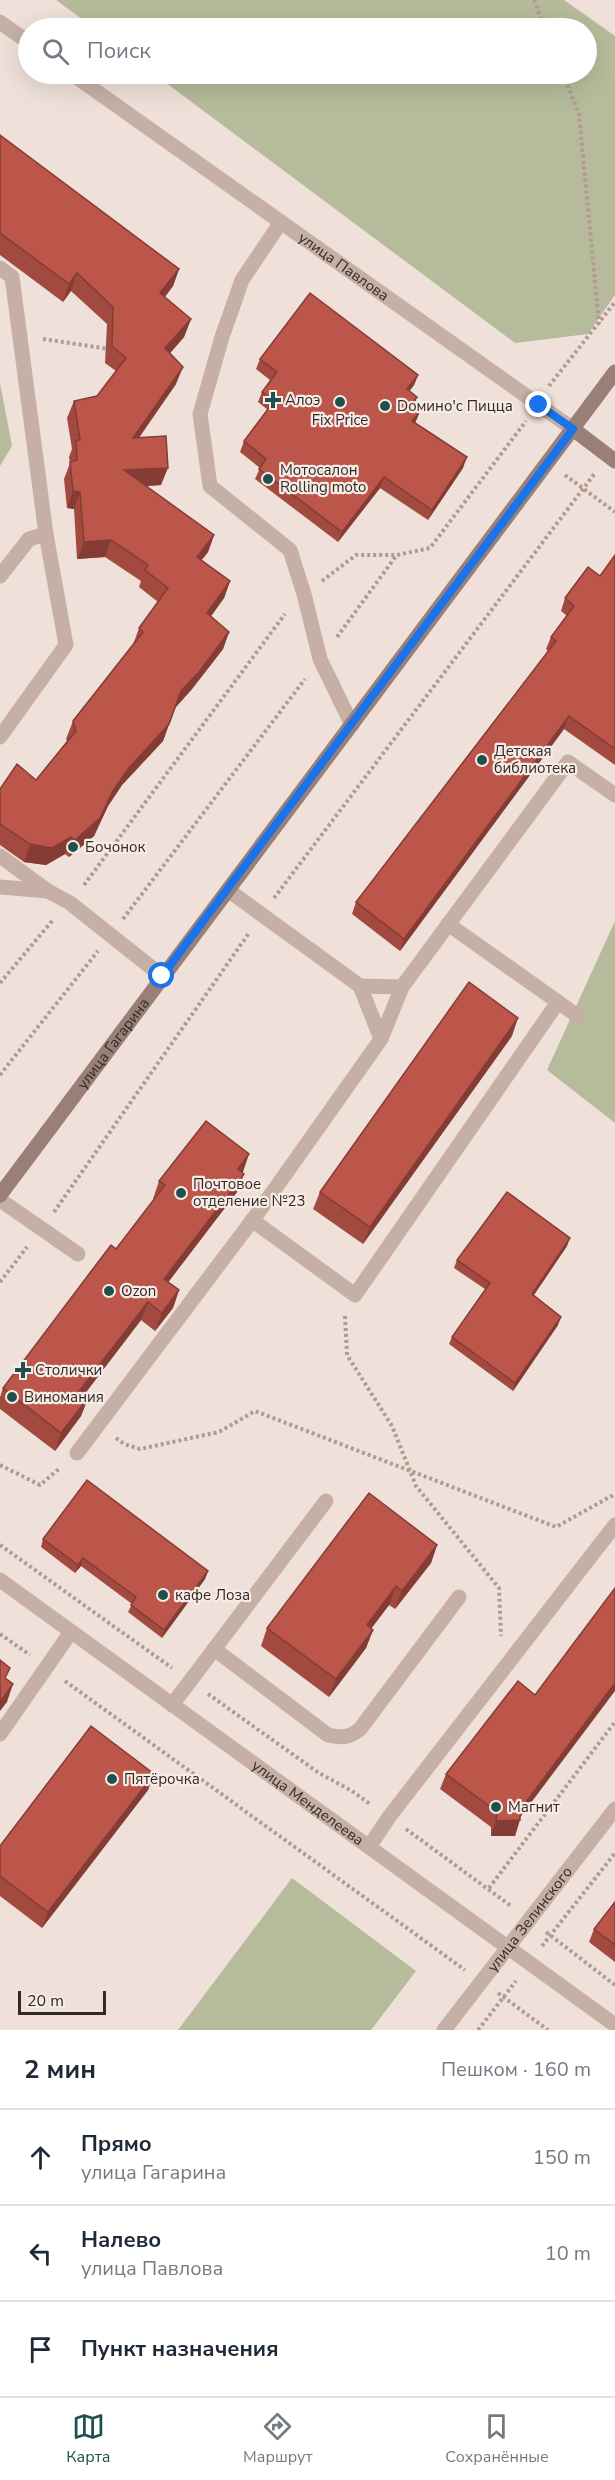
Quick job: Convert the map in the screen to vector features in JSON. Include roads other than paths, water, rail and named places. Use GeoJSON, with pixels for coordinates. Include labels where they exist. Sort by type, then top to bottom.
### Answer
{"type":"FeatureCollection","features":[{"type":"Feature","properties":{"kind":"main road","name":"улица Гагарина"},"geometry":{"type":"LineString","coordinates":[[0,1195],[615,372]]}},
{"type":"Feature","properties":{"kind":"main road","name":"улица Павлова"},"geometry":{"type":"LineString","coordinates":[[573,429],[612,458]]}},
{"type":"Feature","properties":{"kind":"street"},"geometry":{"type":"LineString","coordinates":[[0,22],[18,35]]}},
{"type":"Feature","properties":{"kind":"street","name":"улица Павлова"},"geometry":{"type":"LineString","coordinates":[[86,84],[573,429]]}},
{"type":"Feature","properties":{"kind":"street"},"geometry":{"type":"LineString","coordinates":[[281,222],[242,280],[222,336],[200,414],[210,486],[290,550],[304,594],[320,659],[351,725]]}},
{"type":"Feature","properties":{"kind":"street"},"geometry":{"type":"LineString","coordinates":[[0,268],[12,277],[46,534],[66,645],[0,737]]}},
{"type":"Feature","properties":{"kind":"street"},"geometry":{"type":"LineString","coordinates":[[0,576],[29,540],[46,534]]}},
{"type":"Feature","properties":{"kind":"street"},"geometry":{"type":"LineString","coordinates":[[77,1453],[252,1220],[381,1038],[402,987],[568,762],[615,795]]}},
{"type":"Feature","properties":{"kind":"street"},"geometry":{"type":"LineString","coordinates":[[0,856],[48,891],[70,903],[162,976]]}},
{"type":"Feature","properties":{"kind":"street"},"geometry":{"type":"LineString","coordinates":[[0,887],[48,891]]}},
{"type":"Feature","properties":{"kind":"street"},"geometry":{"type":"LineString","coordinates":[[228,890],[360,986],[381,1038]]}},
{"type":"Feature","properties":{"kind":"street"},"geometry":{"type":"LineString","coordinates":[[448,924],[579,1017]]}},
{"type":"Feature","properties":{"kind":"street"},"geometry":{"type":"LineString","coordinates":[[360,986],[402,987]]}},
{"type":"Feature","properties":{"kind":"street"},"geometry":{"type":"LineString","coordinates":[[252,1220],[355,1295],[558,1002]]}},
{"type":"Feature","properties":{"kind":"street"},"geometry":{"type":"LineString","coordinates":[[0,1200],[78,1254]]}},
{"type":"Feature","properties":{"kind":"street"},"geometry":{"type":"LineString","coordinates":[[172,1705],[326,1501]]}},
{"type":"Feature","properties":{"kind":"street"},"geometry":{"type":"LineString","coordinates":[[369,1847],[389,1817],[615,1525]]}},
{"type":"Feature","properties":{"kind":"street","name":"улица Менделеева"},"geometry":{"type":"LineString","coordinates":[[0,1580],[615,2025]]}},
{"type":"Feature","properties":{"kind":"street"},"geometry":{"type":"LineString","coordinates":[[214,1649],[328,1735],[340,1738],[351,1736],[360,1729],[459,1597]]}},
{"type":"Feature","properties":{"kind":"street"},"geometry":{"type":"LineString","coordinates":[[0,1734],[71,1632]]}},
{"type":"Feature","properties":{"kind":"street","name":"улица Зелинского"},"geometry":{"type":"LineString","coordinates":[[444,2030],[615,1809]]}},
{"type":"Feature","properties":{"kind":"place","name":"Алоэ"},"geometry":{"type":"Point","coordinates":[273,400]}},
{"type":"Feature","properties":{"kind":"place","name":"Fix Price"},"geometry":{"type":"Point","coordinates":[340,402]}},
{"type":"Feature","properties":{"kind":"place","name":"Doмино'с Пицца"},"geometry":{"type":"Point","coordinates":[385,406]}},
{"type":"Feature","properties":{"kind":"place","name":"Мотосалон Rolling moto"},"geometry":{"type":"Point","coordinates":[268,479]}},
{"type":"Feature","properties":{"kind":"place","name":"Детская библиотека"},"geometry":{"type":"Point","coordinates":[482,760]}},
{"type":"Feature","properties":{"kind":"place","name":"Бочонок"},"geometry":{"type":"Point","coordinates":[73,847]}},
{"type":"Feature","properties":{"kind":"place","name":"Почтовое отделение №23"},"geometry":{"type":"Point","coordinates":[181,1193]}},
{"type":"Feature","properties":{"kind":"place","name":"Ozon"},"geometry":{"type":"Point","coordinates":[109,1291]}},
{"type":"Feature","properties":{"kind":"place","name":"Столички"},"geometry":{"type":"Point","coordinates":[23,1370]}},
{"type":"Feature","properties":{"kind":"place","name":"Виномания"},"geometry":{"type":"Point","coordinates":[12,1397]}},
{"type":"Feature","properties":{"kind":"place","name":"кафе Лоза"},"geometry":{"type":"Point","coordinates":[163,1595]}},
{"type":"Feature","properties":{"kind":"place","name":"Пятёрочка"},"geometry":{"type":"Point","coordinates":[112,1779]}},
{"type":"Feature","properties":{"kind":"place","name":"Магнит"},"geometry":{"type":"Point","coordinates":[496,1807]}}]}
